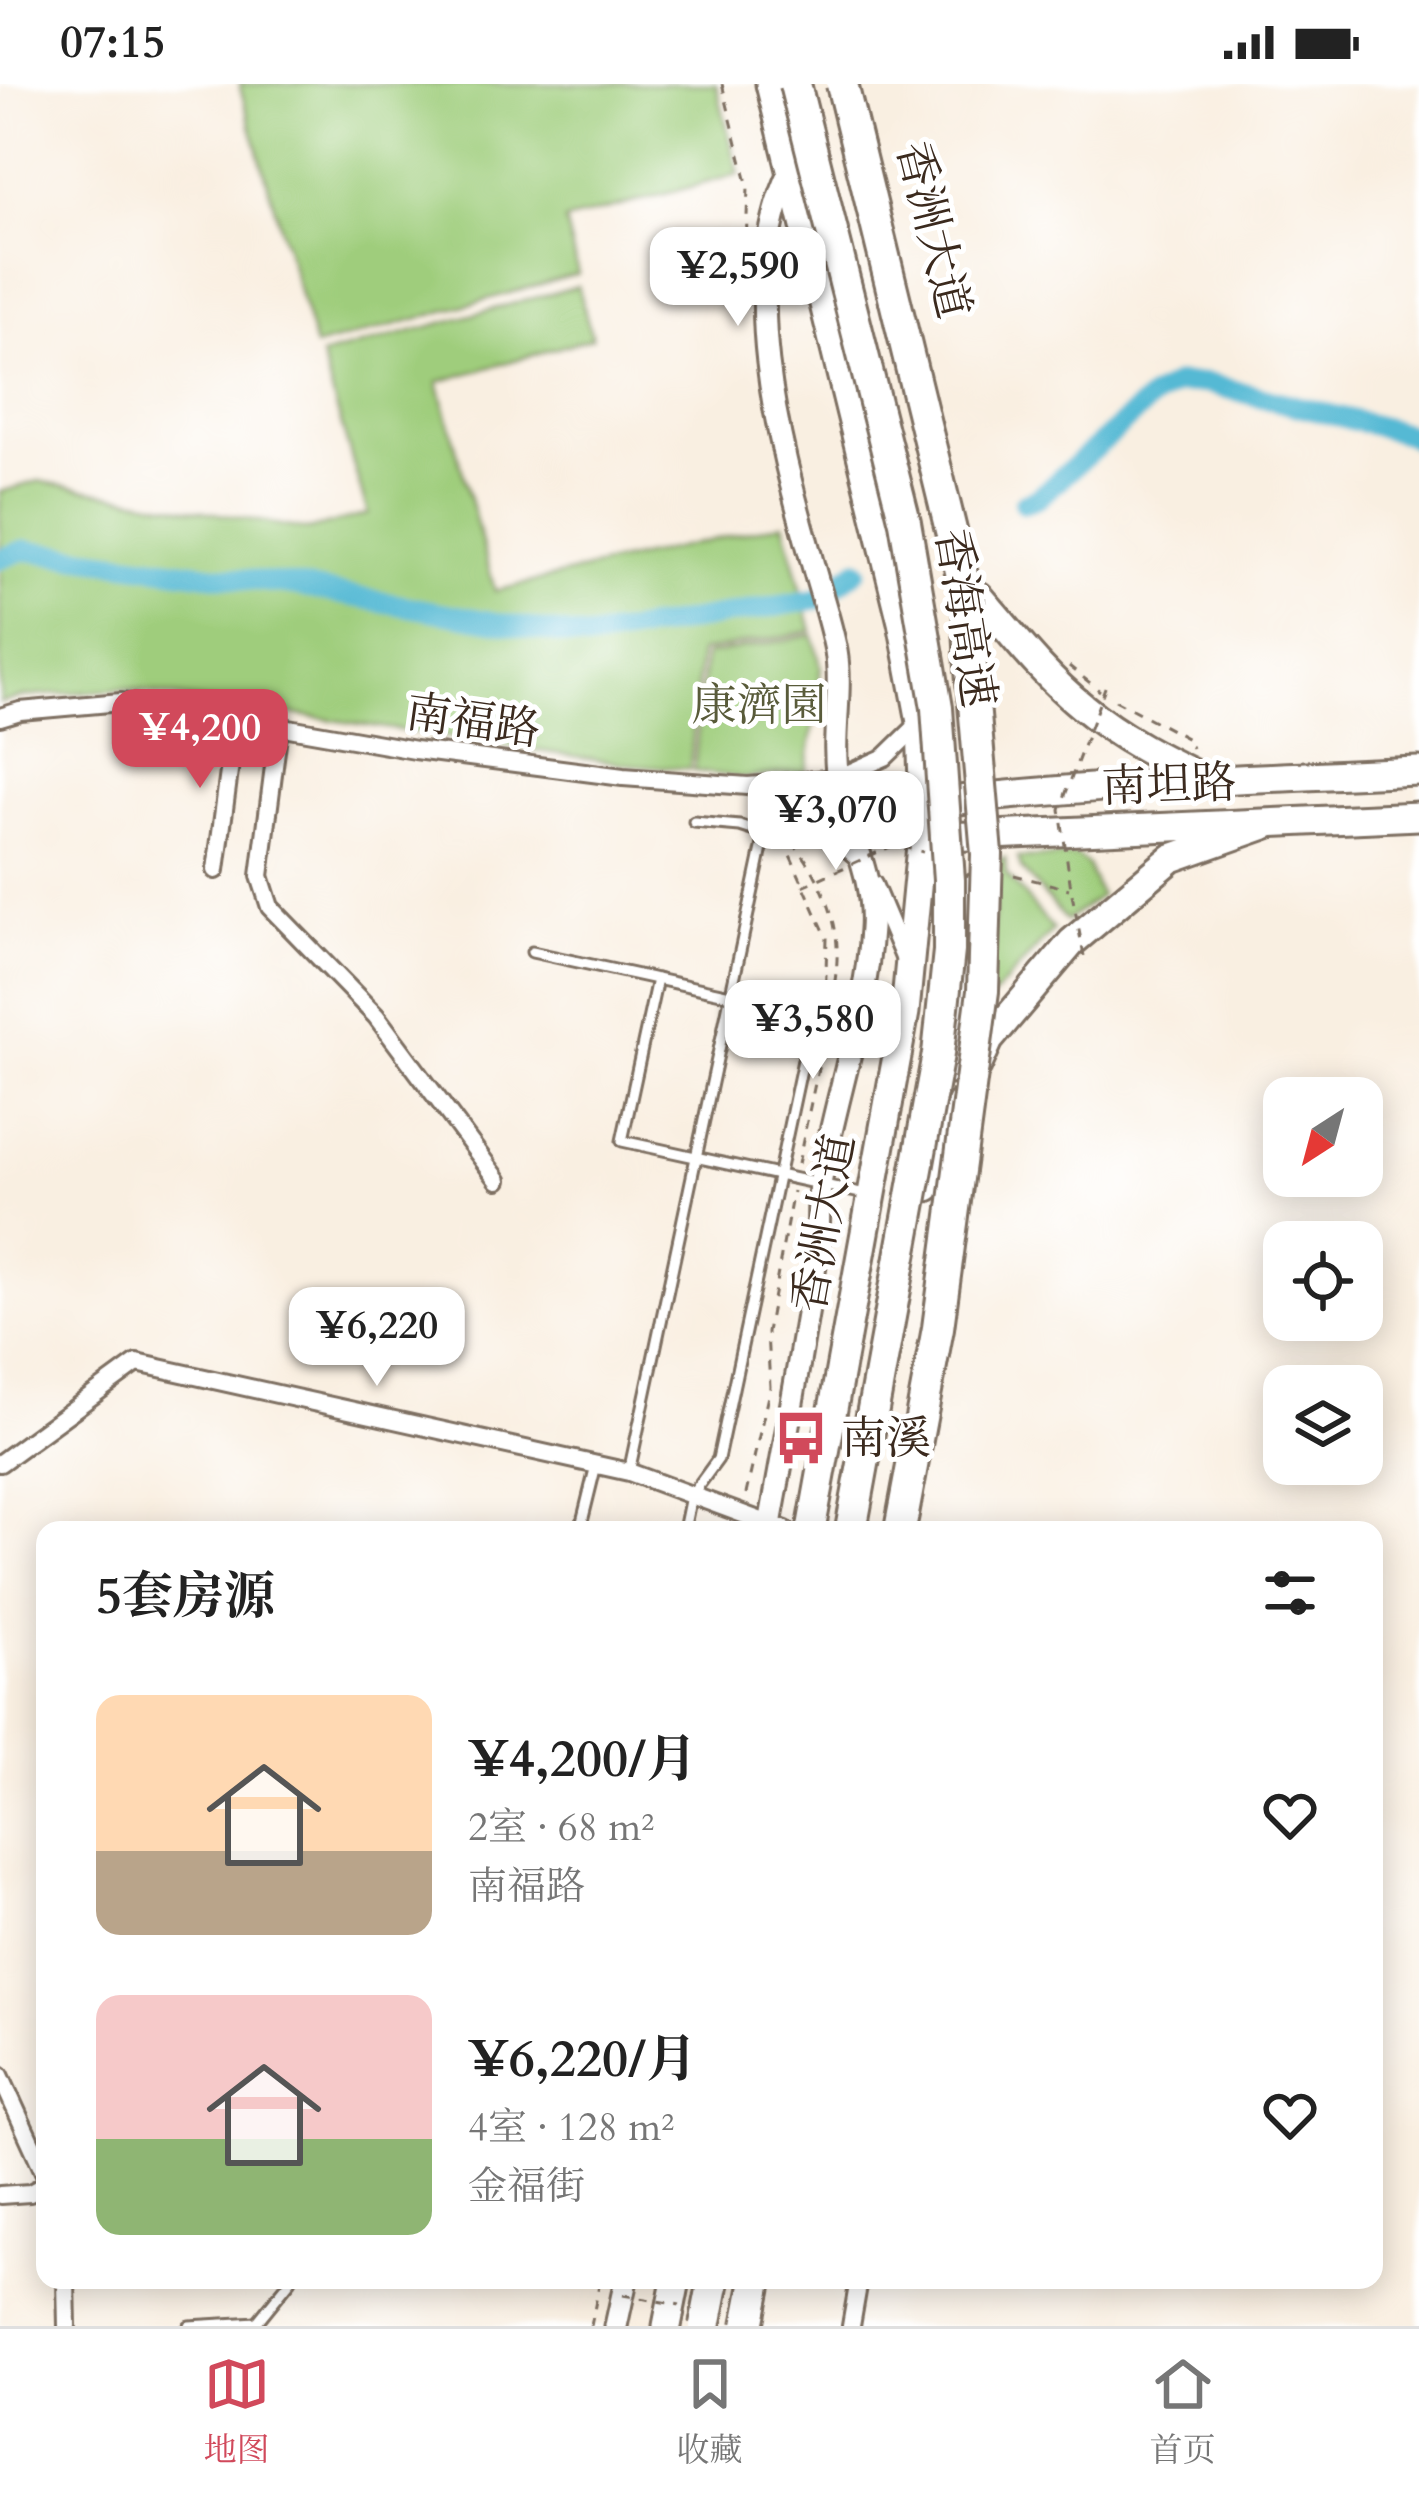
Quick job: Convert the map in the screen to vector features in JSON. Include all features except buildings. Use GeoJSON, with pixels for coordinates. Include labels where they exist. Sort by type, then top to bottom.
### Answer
{"type":"FeatureCollection","features":[{"type":"Feature","properties":{"kind":"highway","name":"香海高速"},"geometry":{"type":"LineString","coordinates":[[795,84],[905,522],[938,709],[949,880],[949,951],[938,1054],[853,1521]]}},
{"type":"Feature","properties":{"kind":"highway","name":"香海高速"},"geometry":{"type":"LineString","coordinates":[[842,84],[968,600],[987,854],[980,1023],[938,1328],[901,1521]]}},
{"type":"Feature","properties":{"kind":"highway"},"geometry":{"type":"LineString","coordinates":[[705,2326],[711,2289]]}},
{"type":"Feature","properties":{"kind":"highway"},"geometry":{"type":"LineString","coordinates":[[748,2326],[755,2289]]}},
{"type":"Feature","properties":{"kind":"main road","name":"香洲大道"},"geometry":{"type":"LineString","coordinates":[[770,84],[902,622],[921,722],[924,804],[905,1012],[814,1521]]}},
{"type":"Feature","properties":{"kind":"main road","name":"香洲大道"},"geometry":{"type":"LineString","coordinates":[[854,84],[979,596],[988,742],[952,1056],[864,1521]]}},
{"type":"Feature","properties":{"kind":"main road"},"geometry":{"type":"LineString","coordinates":[[979,596],[1037,664],[1082,707],[1143,750],[1205,779]]}},
{"type":"Feature","properties":{"kind":"main road"},"geometry":{"type":"LineString","coordinates":[[924,804],[1205,779],[1419,771]]}},
{"type":"Feature","properties":{"kind":"main road","name":"南坦路"},"geometry":{"type":"LineString","coordinates":[[922,838],[1419,816]]}},
{"type":"Feature","properties":{"kind":"main road"},"geometry":{"type":"LineString","coordinates":[[927,1187],[988,1040],[1072,942],[1172,858],[1268,824]]}},
{"type":"Feature","properties":{"kind":"main road"},"geometry":{"type":"LineString","coordinates":[[667,2326],[674,2289]]}},
{"type":"Feature","properties":{"kind":"main road"},"geometry":{"type":"LineString","coordinates":[[715,2326],[721,2289]]}},
{"type":"Feature","properties":{"kind":"street"},"geometry":{"type":"LineString","coordinates":[[776,1521],[818,1244],[820,1184],[872,926],[871,894],[838,778],[837,655],[776,413],[766,318],[770,244],[791,170]]}},
{"type":"Feature","properties":{"kind":"street","name":"南福路"},"geometry":{"type":"LineString","coordinates":[[0,717],[121,702],[415,750],[623,777],[748,786],[838,778],[885,757],[921,722]]}},
{"type":"Feature","properties":{"kind":"street"},"geometry":{"type":"LineString","coordinates":[[216,870],[236,719]]}},
{"type":"Feature","properties":{"kind":"street"},"geometry":{"type":"LineString","coordinates":[[279,727],[260,876],[270,907],[376,1016],[498,1180]]}},
{"type":"Feature","properties":{"kind":"street"},"geometry":{"type":"LineString","coordinates":[[748,786],[816,821],[862,861],[909,972]]}},
{"type":"Feature","properties":{"kind":"street"},"geometry":{"type":"LineString","coordinates":[[0,1463],[137,1363],[629,1472],[755,1521]]}},
{"type":"Feature","properties":{"kind":"street"},"geometry":{"type":"LineString","coordinates":[[0,2075],[36,2154]]}},
{"type":"Feature","properties":{"kind":"street"},"geometry":{"type":"LineString","coordinates":[[0,2195],[36,2190]]}},
{"type":"Feature","properties":{"kind":"street"},"geometry":{"type":"LineString","coordinates":[[66,2289],[67,2326]]}},
{"type":"Feature","properties":{"kind":"street"},"geometry":{"type":"LineString","coordinates":[[616,2326],[624,2289]]}},
{"type":"Feature","properties":{"kind":"street"},"geometry":{"type":"LineString","coordinates":[[851,2326],[857,2289]]}},
{"type":"Feature","properties":{"kind":"lane"},"geometry":{"type":"LineString","coordinates":[[629,1472],[765,834],[740,826],[694,823]]}},
{"type":"Feature","properties":{"kind":"lane"},"geometry":{"type":"LineString","coordinates":[[532,952],[813,1013],[718,1459],[691,1496],[686,1521]]}},
{"type":"Feature","properties":{"kind":"lane"},"geometry":{"type":"LineString","coordinates":[[657,979],[622,1141],[872,1196]]}},
{"type":"Feature","properties":{"kind":"lane"},"geometry":{"type":"LineString","coordinates":[[582,1521],[596,1465]]}},
{"type":"Feature","properties":{"kind":"lane"},"geometry":{"type":"LineString","coordinates":[[189,2326],[257,2324],[284,2289]]}},
{"type":"Feature","properties":{"kind":"path"},"geometry":{"type":"LineString","coordinates":[[1069,666],[1102,694],[1188,739]]}},
{"type":"Feature","properties":{"kind":"path"},"geometry":{"type":"LineString","coordinates":[[1084,956],[1060,808],[1107,682]]}},
{"type":"Feature","properties":{"kind":"path"},"geometry":{"type":"LineString","coordinates":[[768,827],[790,855],[827,938],[825,1020]]}},
{"type":"Feature","properties":{"kind":"path"},"geometry":{"type":"LineString","coordinates":[[591,2326],[598,2289]]}},
{"type":"Feature","properties":{"kind":"green space"},"geometry":{"type":"Polygon","coordinates":[[[239,84],[716,84],[739,174],[565,221],[578,274],[315,347],[239,84]]]}},
{"type":"Feature","properties":{"kind":"green space"},"geometry":{"type":"Polygon","coordinates":[[[578,286],[592,338],[438,382],[495,591],[784,523],[812,631],[700,652],[690,769],[634,765],[123,689],[0,703],[0,492],[39,481],[308,530],[368,514],[321,356],[578,286]]]}},
{"type":"Feature","properties":{"kind":"green space","name":"康濟園"},"geometry":{"type":"Polygon","coordinates":[[[813,635],[821,666],[806,771],[746,778],[694,771],[705,655],[813,635]]]}},
{"type":"Feature","properties":{"kind":"green space"},"geometry":{"type":"Polygon","coordinates":[[[1077,856],[1087,865],[1100,896],[1066,921],[1021,868],[1018,858],[1077,856]]]}},
{"type":"Feature","properties":{"kind":"green space"},"geometry":{"type":"Polygon","coordinates":[[[1005,858],[1006,874],[1053,930],[987,1003],[998,860],[1005,858]]]}},
{"type":"Feature","properties":{"kind":"waterway"},"geometry":{"type":"LineString","coordinates":[[1024,503],[1038,498],[1152,398],[1176,384],[1205,383],[1419,440]]}},
{"type":"Feature","properties":{"kind":"waterway"},"geometry":{"type":"LineString","coordinates":[[0,559],[24,550],[289,585],[588,639],[818,599],[857,570]]}},
{"type":"Feature","properties":{"kind":"place","name":"南溪"},"geometry":{"type":"Point","coordinates":[801,1438]}}]}
